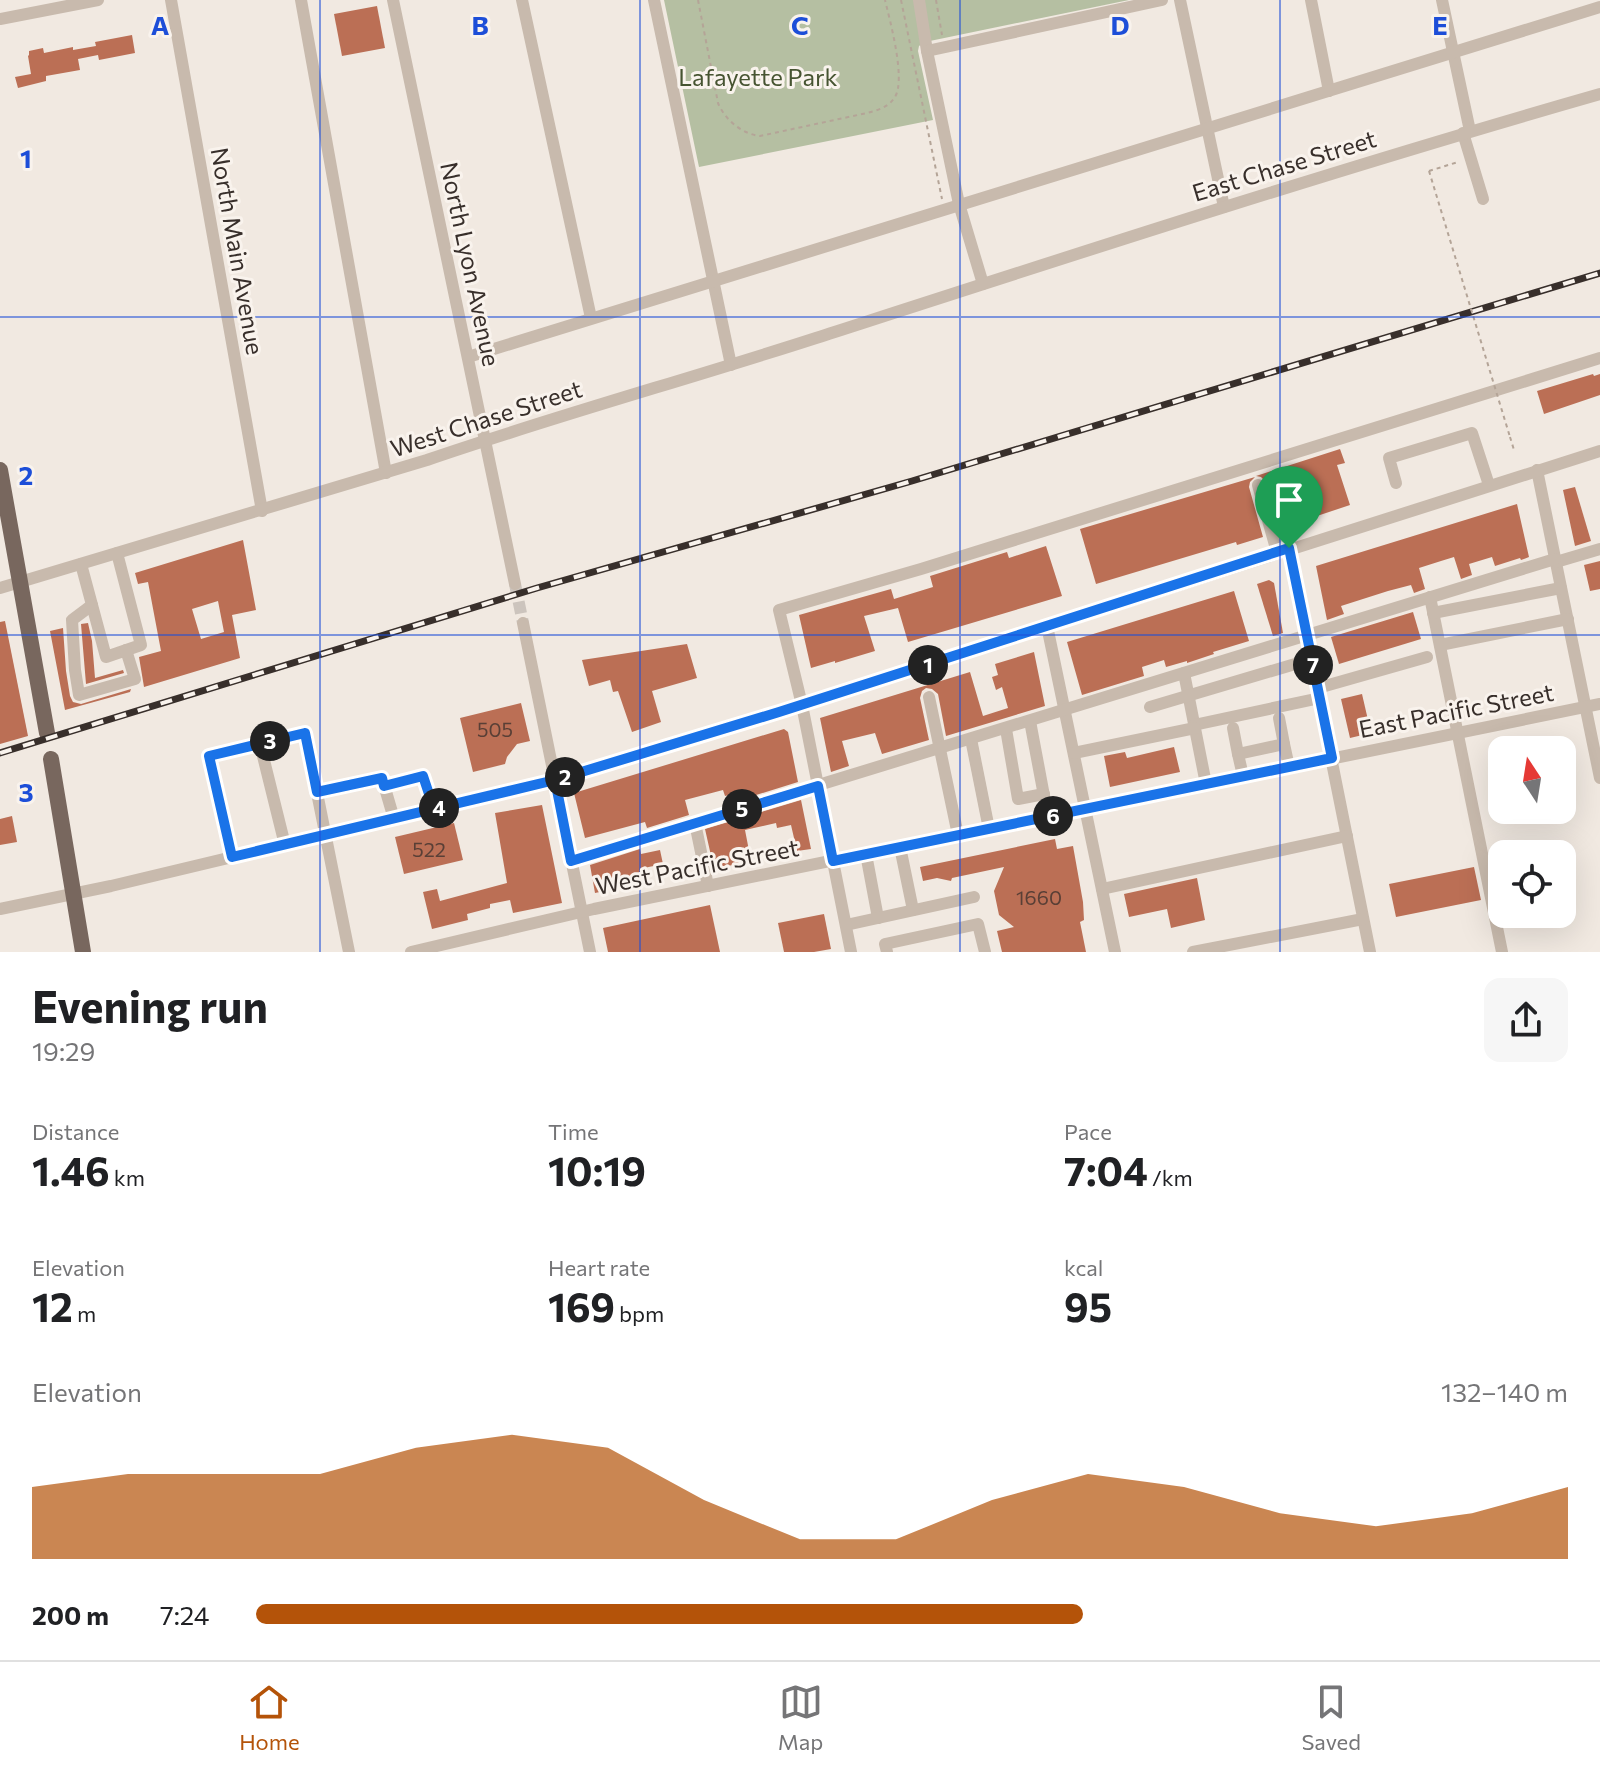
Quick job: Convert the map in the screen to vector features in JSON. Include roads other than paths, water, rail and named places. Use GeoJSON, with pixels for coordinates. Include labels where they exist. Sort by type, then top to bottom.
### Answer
{"type":"FeatureCollection","features":[{"type":"Feature","properties":{"kind":"main road"},"geometry":{"type":"LineString","coordinates":[[0,470],[47,733]]}},
{"type":"Feature","properties":{"kind":"main road"},"geometry":{"type":"LineString","coordinates":[[51,759],[83,952]]}},
{"type":"Feature","properties":{"kind":"street"},"geometry":{"type":"LineString","coordinates":[[0,19],[48,5],[98,0]]}},
{"type":"Feature","properties":{"kind":"street","name":"North Main Avenue"},"geometry":{"type":"LineString","coordinates":[[171,0],[262,511]]}},
{"type":"Feature","properties":{"kind":"street"},"geometry":{"type":"LineString","coordinates":[[301,0],[386,473]]}},
{"type":"Feature","properties":{"kind":"street","name":"North Lyon Avenue"},"geometry":{"type":"LineString","coordinates":[[393,0],[515,584]]}},
{"type":"Feature","properties":{"kind":"street"},"geometry":{"type":"LineString","coordinates":[[522,0],[591,318]]}},
{"type":"Feature","properties":{"kind":"street"},"geometry":{"type":"LineString","coordinates":[[654,0],[731,365]]}},
{"type":"Feature","properties":{"kind":"street"},"geometry":{"type":"LineString","coordinates":[[919,0],[959,204],[983,284]]}},
{"type":"Feature","properties":{"kind":"street"},"geometry":{"type":"LineString","coordinates":[[927,51],[1162,0]]}},
{"type":"Feature","properties":{"kind":"street"},"geometry":{"type":"LineString","coordinates":[[1180,0],[1224,207]]}},
{"type":"Feature","properties":{"kind":"street"},"geometry":{"type":"LineString","coordinates":[[1311,0],[1329,91]]}},
{"type":"Feature","properties":{"kind":"street"},"geometry":{"type":"LineString","coordinates":[[1442,0],[1466,132],[1483,199]]}},
{"type":"Feature","properties":{"kind":"street"},"geometry":{"type":"LineString","coordinates":[[468,357],[1453,53],[1598,5]]}},
{"type":"Feature","properties":{"kind":"street","name":"East Chase Street"},"geometry":{"type":"LineString","coordinates":[[983,284],[1466,132],[1600,94]]}},
{"type":"Feature","properties":{"kind":"street","name":"West Chase Street"},"geometry":{"type":"LineString","coordinates":[[0,588],[386,473],[983,284]]}},
{"type":"Feature","properties":{"kind":"street"},"geometry":{"type":"LineString","coordinates":[[851,952],[802,705],[779,610],[921,569],[1600,358]]}},
{"type":"Feature","properties":{"kind":"street"},"geometry":{"type":"LineString","coordinates":[[1396,483],[1389,458],[1472,433],[1489,485]]}},
{"type":"Feature","properties":{"kind":"street"},"geometry":{"type":"LineString","coordinates":[[0,909],[325,836],[555,780],[802,705],[1600,451]]}},
{"type":"Feature","properties":{"kind":"street"},"geometry":{"type":"LineString","coordinates":[[1537,470],[1600,778]]}},
{"type":"Feature","properties":{"kind":"street"},"geometry":{"type":"LineString","coordinates":[[1258,485],[1283,550],[1307,635],[1370,952]]}},
{"type":"Feature","properties":{"kind":"street"},"geometry":{"type":"LineString","coordinates":[[571,861],[1430,597],[1600,549]]}},
{"type":"Feature","properties":{"kind":"street"},"geometry":{"type":"LineString","coordinates":[[81,564],[106,657],[141,645],[117,553]]}},
{"type":"Feature","properties":{"kind":"street"},"geometry":{"type":"LineString","coordinates":[[1433,613],[1561,588]]}},
{"type":"Feature","properties":{"kind":"street"},"geometry":{"type":"LineString","coordinates":[[1430,597],[1502,952]]}},
{"type":"Feature","properties":{"kind":"street"},"geometry":{"type":"LineString","coordinates":[[92,605],[72,620],[79,695],[135,679],[126,650]]}},
{"type":"Feature","properties":{"kind":"street"},"geometry":{"type":"LineString","coordinates":[[1440,645],[1568,619]]}},
{"type":"Feature","properties":{"kind":"street"},"geometry":{"type":"LineString","coordinates":[[523,623],[590,952]]}},
{"type":"Feature","properties":{"kind":"street"},"geometry":{"type":"LineString","coordinates":[[1047,626],[1115,952]]}},
{"type":"Feature","properties":{"kind":"street"},"geometry":{"type":"LineString","coordinates":[[1074,753],[1319,693],[1427,657]]}},
{"type":"Feature","properties":{"kind":"street"},"geometry":{"type":"LineString","coordinates":[[1150,707],[1312,659]]}},
{"type":"Feature","properties":{"kind":"street"},"geometry":{"type":"LineString","coordinates":[[1184,673],[1206,784]]}},
{"type":"Feature","properties":{"kind":"street"},"geometry":{"type":"LineString","coordinates":[[929,697],[958,835]]}},
{"type":"Feature","properties":{"kind":"street","name":"East Pacific Street"},"geometry":{"type":"LineString","coordinates":[[1086,809],[1600,704]]}},
{"type":"Feature","properties":{"kind":"street"},"geometry":{"type":"LineString","coordinates":[[1279,718],[1289,767]]}},
{"type":"Feature","properties":{"kind":"street"},"geometry":{"type":"LineString","coordinates":[[1030,721],[1048,817]]}},
{"type":"Feature","properties":{"kind":"street"},"geometry":{"type":"LineString","coordinates":[[1233,728],[1243,776]]}},
{"type":"Feature","properties":{"kind":"street"},"geometry":{"type":"LineString","coordinates":[[1006,729],[1018,799],[1044,794]]}},
{"type":"Feature","properties":{"kind":"street"},"geometry":{"type":"LineString","coordinates":[[232,857],[209,756],[305,733],[349,952]]}},
{"type":"Feature","properties":{"kind":"street"},"geometry":{"type":"LineString","coordinates":[[971,739],[989,829]]}},
{"type":"Feature","properties":{"kind":"street"},"geometry":{"type":"LineString","coordinates":[[260,744],[285,845]]}},
{"type":"Feature","properties":{"kind":"street"},"geometry":{"type":"LineString","coordinates":[[1238,754],[1284,744]]}},
{"type":"Feature","properties":{"kind":"street"},"geometry":{"type":"LineString","coordinates":[[384,786],[423,776],[434,809]]}},
{"type":"Feature","properties":{"kind":"street"},"geometry":{"type":"LineString","coordinates":[[317,792],[382,778],[394,819]]}},
{"type":"Feature","properties":{"kind":"street","name":"West Pacific Street"},"geometry":{"type":"LineString","coordinates":[[411,952],[582,912],[1086,809]]}},
{"type":"Feature","properties":{"kind":"street"},"geometry":{"type":"LineString","coordinates":[[695,823],[708,886]]}},
{"type":"Feature","properties":{"kind":"street"},"geometry":{"type":"LineString","coordinates":[[1102,889],[1347,836]]}},
{"type":"Feature","properties":{"kind":"street"},"geometry":{"type":"LineString","coordinates":[[900,847],[913,910]]}},
{"type":"Feature","properties":{"kind":"street"},"geometry":{"type":"LineString","coordinates":[[866,854],[878,918]]}},
{"type":"Feature","properties":{"kind":"street"},"geometry":{"type":"LineString","coordinates":[[846,925],[974,897]]}},
{"type":"Feature","properties":{"kind":"street"},"geometry":{"type":"LineString","coordinates":[[1193,952],[1242,947],[1363,919]]}},
{"type":"Feature","properties":{"kind":"street"},"geometry":{"type":"LineString","coordinates":[[887,952],[885,944],[978,924],[985,952]]}},
{"type":"Feature","properties":{"kind":"tunnel"},"geometry":{"type":"LineString","coordinates":[[515,584],[523,623]]}},
{"type":"Feature","properties":{"kind":"railway"},"geometry":{"type":"LineString","coordinates":[[0,753],[537,588],[912,481],[1600,273]]}},
{"type":"Feature","properties":{"kind":"park label","name":"Lafayette Park"},"geometry":{"type":"Point","coordinates":[758,76]}}]}
